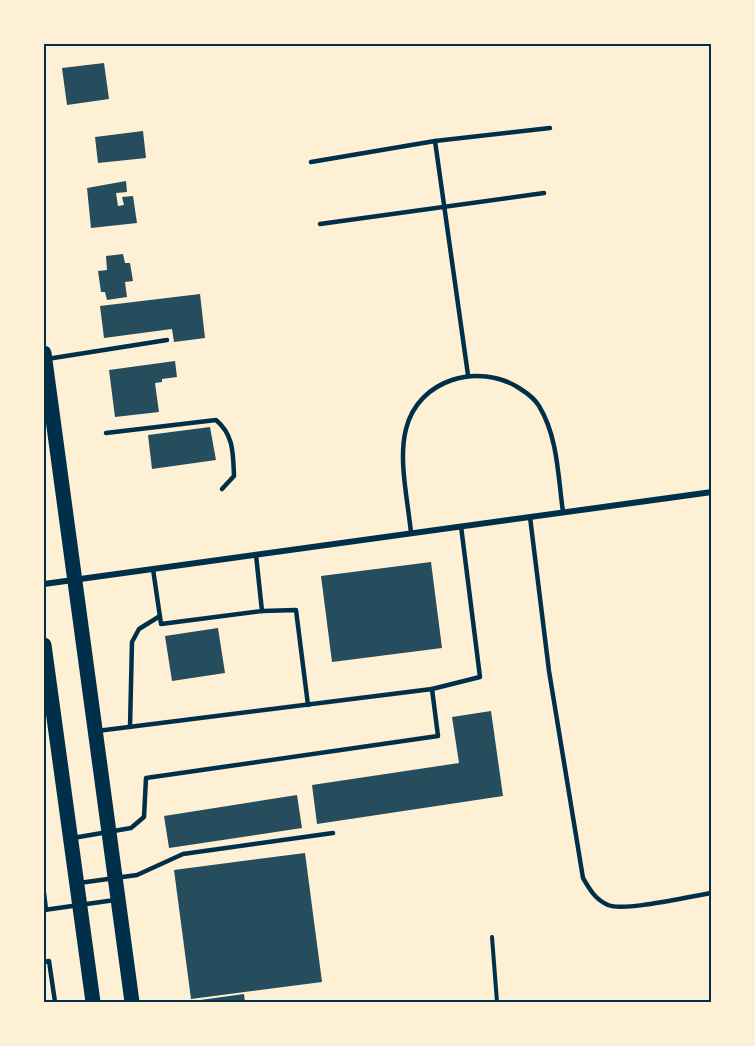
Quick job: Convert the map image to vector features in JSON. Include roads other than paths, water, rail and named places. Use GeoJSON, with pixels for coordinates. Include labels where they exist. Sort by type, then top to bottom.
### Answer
{"type":"FeatureCollection","features":[{"type":"Feature","properties":{"kind":"main road"},"geometry":{"type":"LineString","coordinates":[[44,356],[132,1002]]}},
{"type":"Feature","properties":{"kind":"main road"},"geometry":{"type":"LineString","coordinates":[[44,645],[93,1002]]}},
{"type":"Feature","properties":{"kind":"street"},"geometry":{"type":"LineString","coordinates":[[44,584],[711,492]]}},
{"type":"Feature","properties":{"kind":"lane"},"geometry":{"type":"LineString","coordinates":[[311,162],[435,141],[550,128]]}},
{"type":"Feature","properties":{"kind":"lane"},"geometry":{"type":"LineString","coordinates":[[435,141],[468,375]]}},
{"type":"Feature","properties":{"kind":"lane"},"geometry":{"type":"LineString","coordinates":[[320,224],[544,193]]}},
{"type":"Feature","properties":{"kind":"lane"},"geometry":{"type":"LineString","coordinates":[[44,356],[167,340]]}},
{"type":"Feature","properties":{"kind":"lane"},"geometry":{"type":"LineString","coordinates":[[411,533],[403,450],[406,427],[417,406],[428,394],[447,381],[468,375],[486,375],[508,381],[528,394],[539,405],[552,434],[563,512]]}},
{"type":"Feature","properties":{"kind":"lane"},"geometry":{"type":"LineString","coordinates":[[106,433],[216,420],[227,429],[233,453],[234,476],[222,489]]}},
{"type":"Feature","properties":{"kind":"lane"},"geometry":{"type":"LineString","coordinates":[[530,517],[549,671],[583,878],[593,895],[609,906],[625,907],[711,893]]}},
{"type":"Feature","properties":{"kind":"lane"},"geometry":{"type":"LineString","coordinates":[[94,731],[432,689],[480,677],[461,526]]}},
{"type":"Feature","properties":{"kind":"lane"},"geometry":{"type":"LineString","coordinates":[[256,555],[262,611]]}},
{"type":"Feature","properties":{"kind":"lane"},"geometry":{"type":"LineString","coordinates":[[153,569],[161,624],[262,611],[296,610],[308,705]]}},
{"type":"Feature","properties":{"kind":"lane"},"geometry":{"type":"LineString","coordinates":[[130,727],[132,642],[139,629],[160,616]]}},
{"type":"Feature","properties":{"kind":"lane"},"geometry":{"type":"LineString","coordinates":[[70,838],[132,828],[144,818],[147,778],[438,736],[432,689]]}},
{"type":"Feature","properties":{"kind":"lane"},"geometry":{"type":"LineString","coordinates":[[76,884],[137,875],[183,854],[333,833]]}},
{"type":"Feature","properties":{"kind":"lane"},"geometry":{"type":"LineString","coordinates":[[44,893],[45,910],[118,900]]}},
{"type":"Feature","properties":{"kind":"lane"},"geometry":{"type":"LineString","coordinates":[[44,962],[49,961],[55,1002]]}}]}
